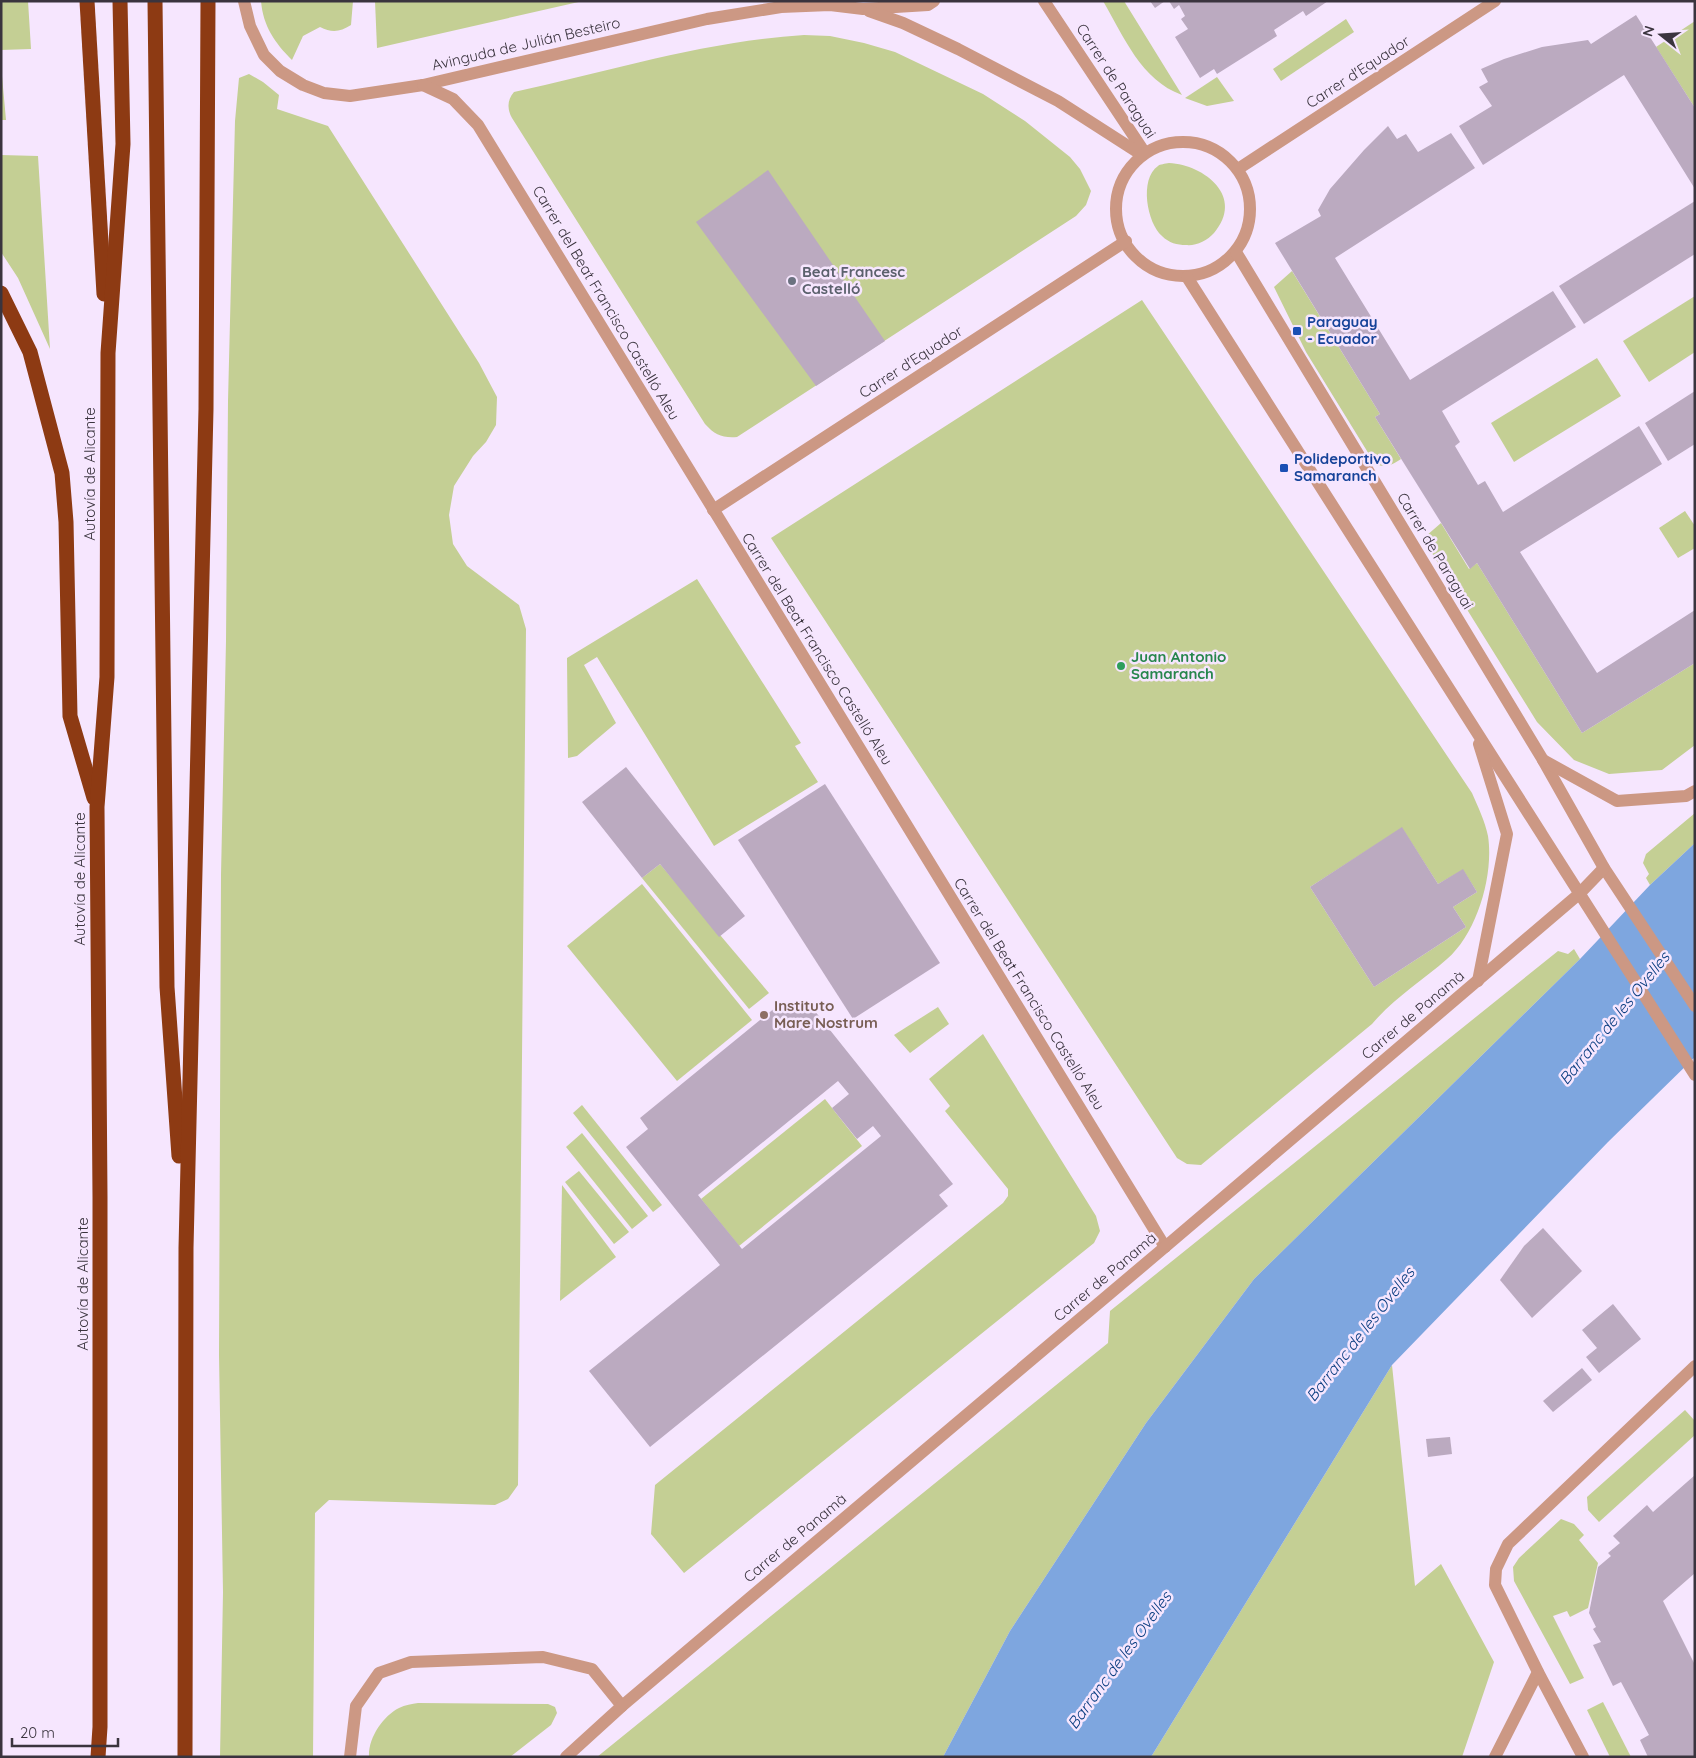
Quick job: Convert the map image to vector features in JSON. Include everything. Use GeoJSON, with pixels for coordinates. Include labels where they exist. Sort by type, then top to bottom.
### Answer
{"type":"FeatureCollection","features":[{"type":"Feature","properties":{"kind":"highway"},"geometry":{"type":"LineString","coordinates":[[88,1],[108,353]]}},
{"type":"Feature","properties":{"kind":"highway","name":"Autovía de Alicante"},"geometry":{"type":"LineString","coordinates":[[98,1757],[100,1727],[100,1197],[97,807],[107,678],[108,353],[123,144],[120,1]]}},
{"type":"Feature","properties":{"kind":"highway"},"geometry":{"type":"LineString","coordinates":[[155,1],[167,988],[186,1248]]}},
{"type":"Feature","properties":{"kind":"highway"},"geometry":{"type":"LineString","coordinates":[[185,1757],[186,1248],[206,409],[208,1]]}},
{"type":"Feature","properties":{"kind":"highway"},"geometry":{"type":"LineString","coordinates":[[1,293],[30,352],[62,474],[66,522],[70,716],[97,807]]}},
{"type":"Feature","properties":{"kind":"street","name":"Avinguda de Julián Besteiro"},"geometry":{"type":"LineString","coordinates":[[244,1],[250,26],[264,55],[280,71],[303,85],[324,93],[350,96],[423,85],[707,19],[781,7],[830,5],[863,8],[928,4],[934,1]]}},
{"type":"Feature","properties":{"kind":"street","name":"Carrer de Paraguai"},"geometry":{"type":"LineString","coordinates":[[1044,1],[1143,154]]}},
{"type":"Feature","properties":{"kind":"street","name":"Carrer d'Equador"},"geometry":{"type":"LineString","coordinates":[[1238,169],[1495,1]]}},
{"type":"Feature","properties":{"kind":"street","name":"Avinguda de Julián Besteiro"},"geometry":{"type":"LineString","coordinates":[[863,8],[903,23],[950,45],[1058,101],[1143,154]]}},
{"type":"Feature","properties":{"kind":"street","name":"Carrer del Beat Francisco Castelló Aleu"},"geometry":{"type":"LineString","coordinates":[[423,85],[453,99],[478,124],[1165,1248]]}},
{"type":"Feature","properties":{"kind":"street"},"geometry":{"type":"LineString","coordinates":[[1172,142],[1202,144],[1221,152],[1238,169],[1250,197],[1250,218],[1236,252],[1215,269],[1187,277],[1159,273],[1137,259],[1118,228],[1116,198],[1129,168],[1143,154],[1172,142]]}},
{"type":"Feature","properties":{"kind":"street","name":"Carrer d'Equador"},"geometry":{"type":"LineString","coordinates":[[713,510],[1126,241]]}},
{"type":"Feature","properties":{"kind":"street","name":"Carrer de Paraguai"},"geometry":{"type":"LineString","coordinates":[[1236,252],[1543,760],[1604,868],[1695,1006]]}},
{"type":"Feature","properties":{"kind":"street"},"geometry":{"type":"LineString","coordinates":[[1187,277],[1695,1075]]}},
{"type":"Feature","properties":{"kind":"street"},"geometry":{"type":"LineString","coordinates":[[1474,727],[1507,834],[1478,981]]}},
{"type":"Feature","properties":{"kind":"street"},"geometry":{"type":"LineString","coordinates":[[1543,760],[1617,801],[1686,796],[1695,791]]}},
{"type":"Feature","properties":{"kind":"street","name":"Carrer de Panamà"},"geometry":{"type":"LineString","coordinates":[[566,1757],[622,1706],[1478,981],[1579,894],[1604,868]]}},
{"type":"Feature","properties":{"kind":"street"},"geometry":{"type":"LineString","coordinates":[[1582,1757],[1495,1585],[1496,1569],[1508,1544],[1695,1366]]}},
{"type":"Feature","properties":{"kind":"street"},"geometry":{"type":"LineString","coordinates":[[350,1757],[356,1706],[379,1673],[411,1662],[543,1657],[592,1669],[622,1706]]}},
{"type":"Feature","properties":{"kind":"street"},"geometry":{"type":"LineString","coordinates":[[1496,1757],[1538,1672]]}},
{"type":"Feature","properties":{"kind":"green space"},"geometry":{"type":"Polygon","coordinates":[[[1,1],[28,1],[31,49],[1,50],[1,1]]]}},
{"type":"Feature","properties":{"kind":"green space"},"geometry":{"type":"Polygon","coordinates":[[[261,1],[353,1],[351,25],[336,31],[320,27],[303,36],[292,60],[271,34],[264,18],[261,1]]]}},
{"type":"Feature","properties":{"kind":"green space"},"geometry":{"type":"Polygon","coordinates":[[[375,1],[583,1],[377,48],[375,1]]]}},
{"type":"Feature","properties":{"kind":"green space"},"geometry":{"type":"Polygon","coordinates":[[[1103,1],[1124,1],[1182,95],[1155,79],[1145,68],[1126,43],[1103,1]]]}},
{"type":"Feature","properties":{"kind":"green space"},"geometry":{"type":"Polygon","coordinates":[[[1346,19],[1354,32],[1281,81],[1273,69],[1346,19]]]}},
{"type":"Feature","properties":{"kind":"green space"},"geometry":{"type":"Polygon","coordinates":[[[1695,21],[1695,108],[1656,47],[1695,21]]]}},
{"type":"Feature","properties":{"kind":"green space"},"geometry":{"type":"Polygon","coordinates":[[[804,35],[830,36],[895,52],[983,94],[1025,121],[1070,157],[1080,169],[1091,191],[1086,205],[1076,216],[737,437],[727,437],[712,431],[705,424],[512,118],[509,111],[509,101],[514,92],[658,58],[731,43],[804,35]]]}},
{"type":"Feature","properties":{"kind":"green space"},"geometry":{"type":"Polygon","coordinates":[[[1,65],[6,120],[1,120],[1,65]]]}},
{"type":"Feature","properties":{"kind":"green space"},"geometry":{"type":"Polygon","coordinates":[[[249,74],[279,95],[277,109],[328,126],[479,363],[497,397],[496,425],[454,486],[449,515],[453,544],[467,566],[519,605],[526,629],[518,1485],[508,1499],[495,1505],[329,1500],[315,1513],[313,1757],[220,1757],[223,1592],[219,1355],[221,875],[226,641],[228,401],[235,121],[239,78],[249,74]]]}},
{"type":"Feature","properties":{"kind":"green space"},"geometry":{"type":"Polygon","coordinates":[[[1217,77],[1234,101],[1207,106],[1185,98],[1217,77]]]}},
{"type":"Feature","properties":{"kind":"green space"},"geometry":{"type":"Polygon","coordinates":[[[1,155],[38,156],[50,349],[18,278],[1,252],[1,155]]]}},
{"type":"Feature","properties":{"kind":"green space"},"geometry":{"type":"Polygon","coordinates":[[[1169,163],[1183,165],[1196,170],[1217,185],[1223,196],[1225,207],[1222,220],[1214,233],[1194,245],[1179,245],[1170,242],[1157,230],[1149,212],[1147,201],[1148,181],[1152,172],[1158,166],[1169,163]]]}},
{"type":"Feature","properties":{"kind":"green space"},"geometry":{"type":"Polygon","coordinates":[[[1292,271],[1380,414],[1375,417],[1401,459],[1395,463],[1386,466],[1375,464],[1306,352],[1274,287],[1292,271]]]}},
{"type":"Feature","properties":{"kind":"green space"},"geometry":{"type":"Polygon","coordinates":[[[1695,296],[1695,352],[1649,382],[1623,341],[1695,296]]]}},
{"type":"Feature","properties":{"kind":"green space","name":"Juan Antonio Samaranch"},"geometry":{"type":"Polygon","coordinates":[[[1142,300],[1472,793],[1487,830],[1489,851],[1486,885],[1475,919],[1467,934],[1458,948],[1447,959],[1399,998],[1372,1024],[1201,1165],[1187,1164],[1177,1158],[771,538],[1142,300]],[[1402,828],[1310,887],[1374,987],[1466,927],[1453,907],[1477,892],[1463,870],[1438,884],[1402,828]]]}},
{"type":"Feature","properties":{"kind":"green space"},"geometry":{"type":"Polygon","coordinates":[[[1597,358],[1621,396],[1514,462],[1491,423],[1597,358]]]}},
{"type":"Feature","properties":{"kind":"green space"},"geometry":{"type":"Polygon","coordinates":[[[1685,511],[1695,526],[1695,548],[1678,558],[1659,528],[1685,511]]]}},
{"type":"Feature","properties":{"kind":"green space"},"geometry":{"type":"Polygon","coordinates":[[[1441,523],[1469,569],[1477,563],[1582,733],[1695,663],[1695,745],[1662,770],[1609,774],[1574,760],[1537,722],[1425,542],[1426,536],[1441,523]]]}},
{"type":"Feature","properties":{"kind":"green space"},"geometry":{"type":"Polygon","coordinates":[[[697,579],[801,743],[795,746],[818,782],[714,846],[597,657],[584,665],[616,723],[577,756],[568,758],[567,658],[697,579]]]}},
{"type":"Feature","properties":{"kind":"green space"},"geometry":{"type":"Polygon","coordinates":[[[1695,813],[1695,843],[1650,885],[1646,878],[1649,874],[1643,863],[1646,854],[1695,813]]]}},
{"type":"Feature","properties":{"kind":"green space"},"geometry":{"type":"Polygon","coordinates":[[[660,864],[769,993],[749,1009],[642,878],[660,864]]]}},
{"type":"Feature","properties":{"kind":"green space"},"geometry":{"type":"Polygon","coordinates":[[[642,884],[752,1020],[677,1081],[567,946],[642,884]]]}},
{"type":"Feature","properties":{"kind":"green space"},"geometry":{"type":"Polygon","coordinates":[[[1574,949],[1580,959],[1254,1279],[1146,1423],[1010,1631],[943,1757],[597,1757],[1108,1343],[1110,1311],[1558,951],[1568,954],[1574,949]]]}},
{"type":"Feature","properties":{"kind":"green space"},"geometry":{"type":"Polygon","coordinates":[[[938,1007],[949,1024],[910,1053],[894,1035],[938,1007]]]}},
{"type":"Feature","properties":{"kind":"green space"},"geometry":{"type":"Polygon","coordinates":[[[983,1034],[1096,1216],[1100,1231],[1094,1243],[684,1573],[651,1534],[655,1485],[1003,1203],[1008,1196],[1008,1189],[945,1111],[950,1106],[929,1079],[983,1034]]]}},
{"type":"Feature","properties":{"kind":"green space"},"geometry":{"type":"Polygon","coordinates":[[[825,1099],[862,1146],[739,1246],[701,1199],[825,1099]]]}},
{"type":"Feature","properties":{"kind":"green space"},"geometry":{"type":"Polygon","coordinates":[[[582,1105],[662,1205],[653,1212],[573,1113],[582,1105]]]}},
{"type":"Feature","properties":{"kind":"green space"},"geometry":{"type":"Polygon","coordinates":[[[582,1133],[648,1216],[632,1229],[566,1147],[582,1133]]]}},
{"type":"Feature","properties":{"kind":"green space"},"geometry":{"type":"Polygon","coordinates":[[[579,1171],[629,1232],[614,1244],[565,1182],[579,1171]]]}},
{"type":"Feature","properties":{"kind":"green space"},"geometry":{"type":"Polygon","coordinates":[[[562,1185],[616,1257],[560,1301],[562,1185]]]}},
{"type":"Feature","properties":{"kind":"green space"},"geometry":{"type":"Polygon","coordinates":[[[1392,1365],[1415,1586],[1441,1564],[1494,1662],[1462,1757],[1151,1757],[1392,1365]]]}},
{"type":"Feature","properties":{"kind":"green space"},"geometry":{"type":"Polygon","coordinates":[[[1685,1410],[1695,1421],[1695,1435],[1599,1522],[1588,1510],[1587,1497],[1685,1410]]]}},
{"type":"Feature","properties":{"kind":"green space"},"geometry":{"type":"Polygon","coordinates":[[[1561,1519],[1574,1524],[1584,1535],[1579,1540],[1598,1563],[1588,1608],[1570,1617],[1567,1611],[1553,1616],[1584,1678],[1570,1684],[1514,1581],[1513,1567],[1519,1558],[1561,1519]]]}},
{"type":"Feature","properties":{"kind":"green space"},"geometry":{"type":"Polygon","coordinates":[[[1603,1702],[1631,1757],[1610,1757],[1587,1710],[1603,1702]]]}},
{"type":"Feature","properties":{"kind":"green space"},"geometry":{"type":"Polygon","coordinates":[[[418,1703],[548,1704],[555,1707],[557,1713],[551,1725],[510,1757],[369,1757],[369,1750],[374,1735],[387,1716],[406,1705],[418,1703]]]}},
{"type":"Feature","properties":{"kind":"water","name":"Barranc de les Ovelles"},"geometry":{"type":"Polygon","coordinates":[[[1695,843],[1695,1057],[1608,1142],[1392,1365],[1151,1757],[943,1757],[1010,1631],[1146,1423],[1254,1279],[1580,959],[1650,885],[1695,843]]]}},
{"type":"Feature","properties":{"kind":"building"},"geometry":{"type":"Polygon","coordinates":[[[1150,1],[1165,1],[1155,8],[1150,1]]]}},
{"type":"Feature","properties":{"kind":"building"},"geometry":{"type":"Polygon","coordinates":[[[1169,1],[1328,1],[1306,16],[1303,11],[1274,30],[1277,36],[1217,74],[1214,69],[1200,78],[1175,37],[1188,29],[1181,19],[1185,16],[1179,5],[1174,9],[1169,1]]]}},
{"type":"Feature","properties":{"kind":"building"},"geometry":{"type":"Polygon","coordinates":[[[1636,15],[1695,108],[1695,189],[1624,75],[1483,165],[1459,126],[1492,106],[1479,87],[1488,82],[1481,69],[1504,59],[1542,47],[1588,40],[1591,44],[1636,15]]]}},
{"type":"Feature","properties":{"kind":"building"},"geometry":{"type":"Polygon","coordinates":[[[1388,126],[1397,139],[1406,134],[1418,152],[1451,133],[1475,168],[1335,258],[1410,380],[1553,291],[1576,327],[1442,411],[1460,442],[1455,446],[1478,485],[1485,481],[1503,512],[1639,426],[1662,464],[1520,552],[1597,673],[1695,610],[1695,663],[1582,733],[1477,563],[1470,569],[1375,417],[1380,414],[1275,243],[1321,216],[1318,210],[1330,189],[1388,126]]]}},
{"type":"Feature","properties":{"kind":"building","name":"Beat Francesc Castelló"},"geometry":{"type":"Polygon","coordinates":[[[768,170],[885,341],[816,386],[696,222],[768,170]]]}},
{"type":"Feature","properties":{"kind":"building"},"geometry":{"type":"Polygon","coordinates":[[[1695,201],[1695,254],[1584,324],[1559,286],[1695,201]]]}},
{"type":"Feature","properties":{"kind":"building"},"geometry":{"type":"Polygon","coordinates":[[[1695,391],[1695,444],[1668,461],[1645,423],[1695,391]]]}},
{"type":"Feature","properties":{"kind":"building"},"geometry":{"type":"Polygon","coordinates":[[[626,767],[745,916],[719,937],[660,864],[642,878],[582,802],[626,767]]]}},
{"type":"Feature","properties":{"kind":"building"},"geometry":{"type":"Polygon","coordinates":[[[825,784],[940,963],[853,1019],[738,840],[825,784]]]}},
{"type":"Feature","properties":{"kind":"building"},"geometry":{"type":"Polygon","coordinates":[[[1402,827],[1438,884],[1463,869],[1477,892],[1453,907],[1466,927],[1374,987],[1310,887],[1402,827]]]}},
{"type":"Feature","properties":{"kind":"building"},"geometry":{"type":"Polygon","coordinates":[[[806,1000],[953,1184],[939,1195],[948,1206],[650,1447],[589,1371],[720,1265],[626,1147],[648,1129],[640,1118],[781,1003],[789,1013],[806,1000]],[[838,1081],[698,1195],[742,1249],[881,1136],[873,1126],[857,1139],[832,1108],[849,1094],[838,1081]]]}},
{"type":"Feature","properties":{"kind":"building"},"geometry":{"type":"Polygon","coordinates":[[[1543,1228],[1582,1271],[1532,1318],[1500,1280],[1524,1246],[1543,1228]]]}},
{"type":"Feature","properties":{"kind":"building"},"geometry":{"type":"Polygon","coordinates":[[[1613,1304],[1641,1339],[1599,1373],[1586,1357],[1597,1348],[1582,1330],[1613,1304]]]}},
{"type":"Feature","properties":{"kind":"building"},"geometry":{"type":"Polygon","coordinates":[[[1582,1368],[1592,1380],[1553,1412],[1543,1401],[1582,1368]]]}},
{"type":"Feature","properties":{"kind":"building"},"geometry":{"type":"Polygon","coordinates":[[[1450,1437],[1452,1454],[1428,1457],[1426,1439],[1450,1437]]]}},
{"type":"Feature","properties":{"kind":"building"},"geometry":{"type":"Polygon","coordinates":[[[1695,1475],[1695,1573],[1663,1601],[1695,1665],[1695,1757],[1648,1757],[1640,1740],[1649,1735],[1621,1682],[1613,1686],[1593,1645],[1601,1642],[1593,1629],[1596,1627],[1589,1613],[1598,1567],[1611,1556],[1608,1553],[1620,1543],[1613,1536],[1647,1505],[1653,1512],[1695,1475]]]}},
{"type":"Feature","properties":{"kind":"place","name":"Beat Francesc Castelló"},"geometry":{"type":"Point","coordinates":[792,281]}},
{"type":"Feature","properties":{"kind":"place","name":"Paraguay - Ecuador"},"geometry":{"type":"Point","coordinates":[1297,331]}},
{"type":"Feature","properties":{"kind":"place","name":"Polideportivo Samaranch"},"geometry":{"type":"Point","coordinates":[1284,468]}},
{"type":"Feature","properties":{"kind":"place","name":"Juan Antonio Samaranch"},"geometry":{"type":"Point","coordinates":[1121,666]}},
{"type":"Feature","properties":{"kind":"place","name":"Instituto Mare Nostrum"},"geometry":{"type":"Point","coordinates":[764,1015]}}]}
